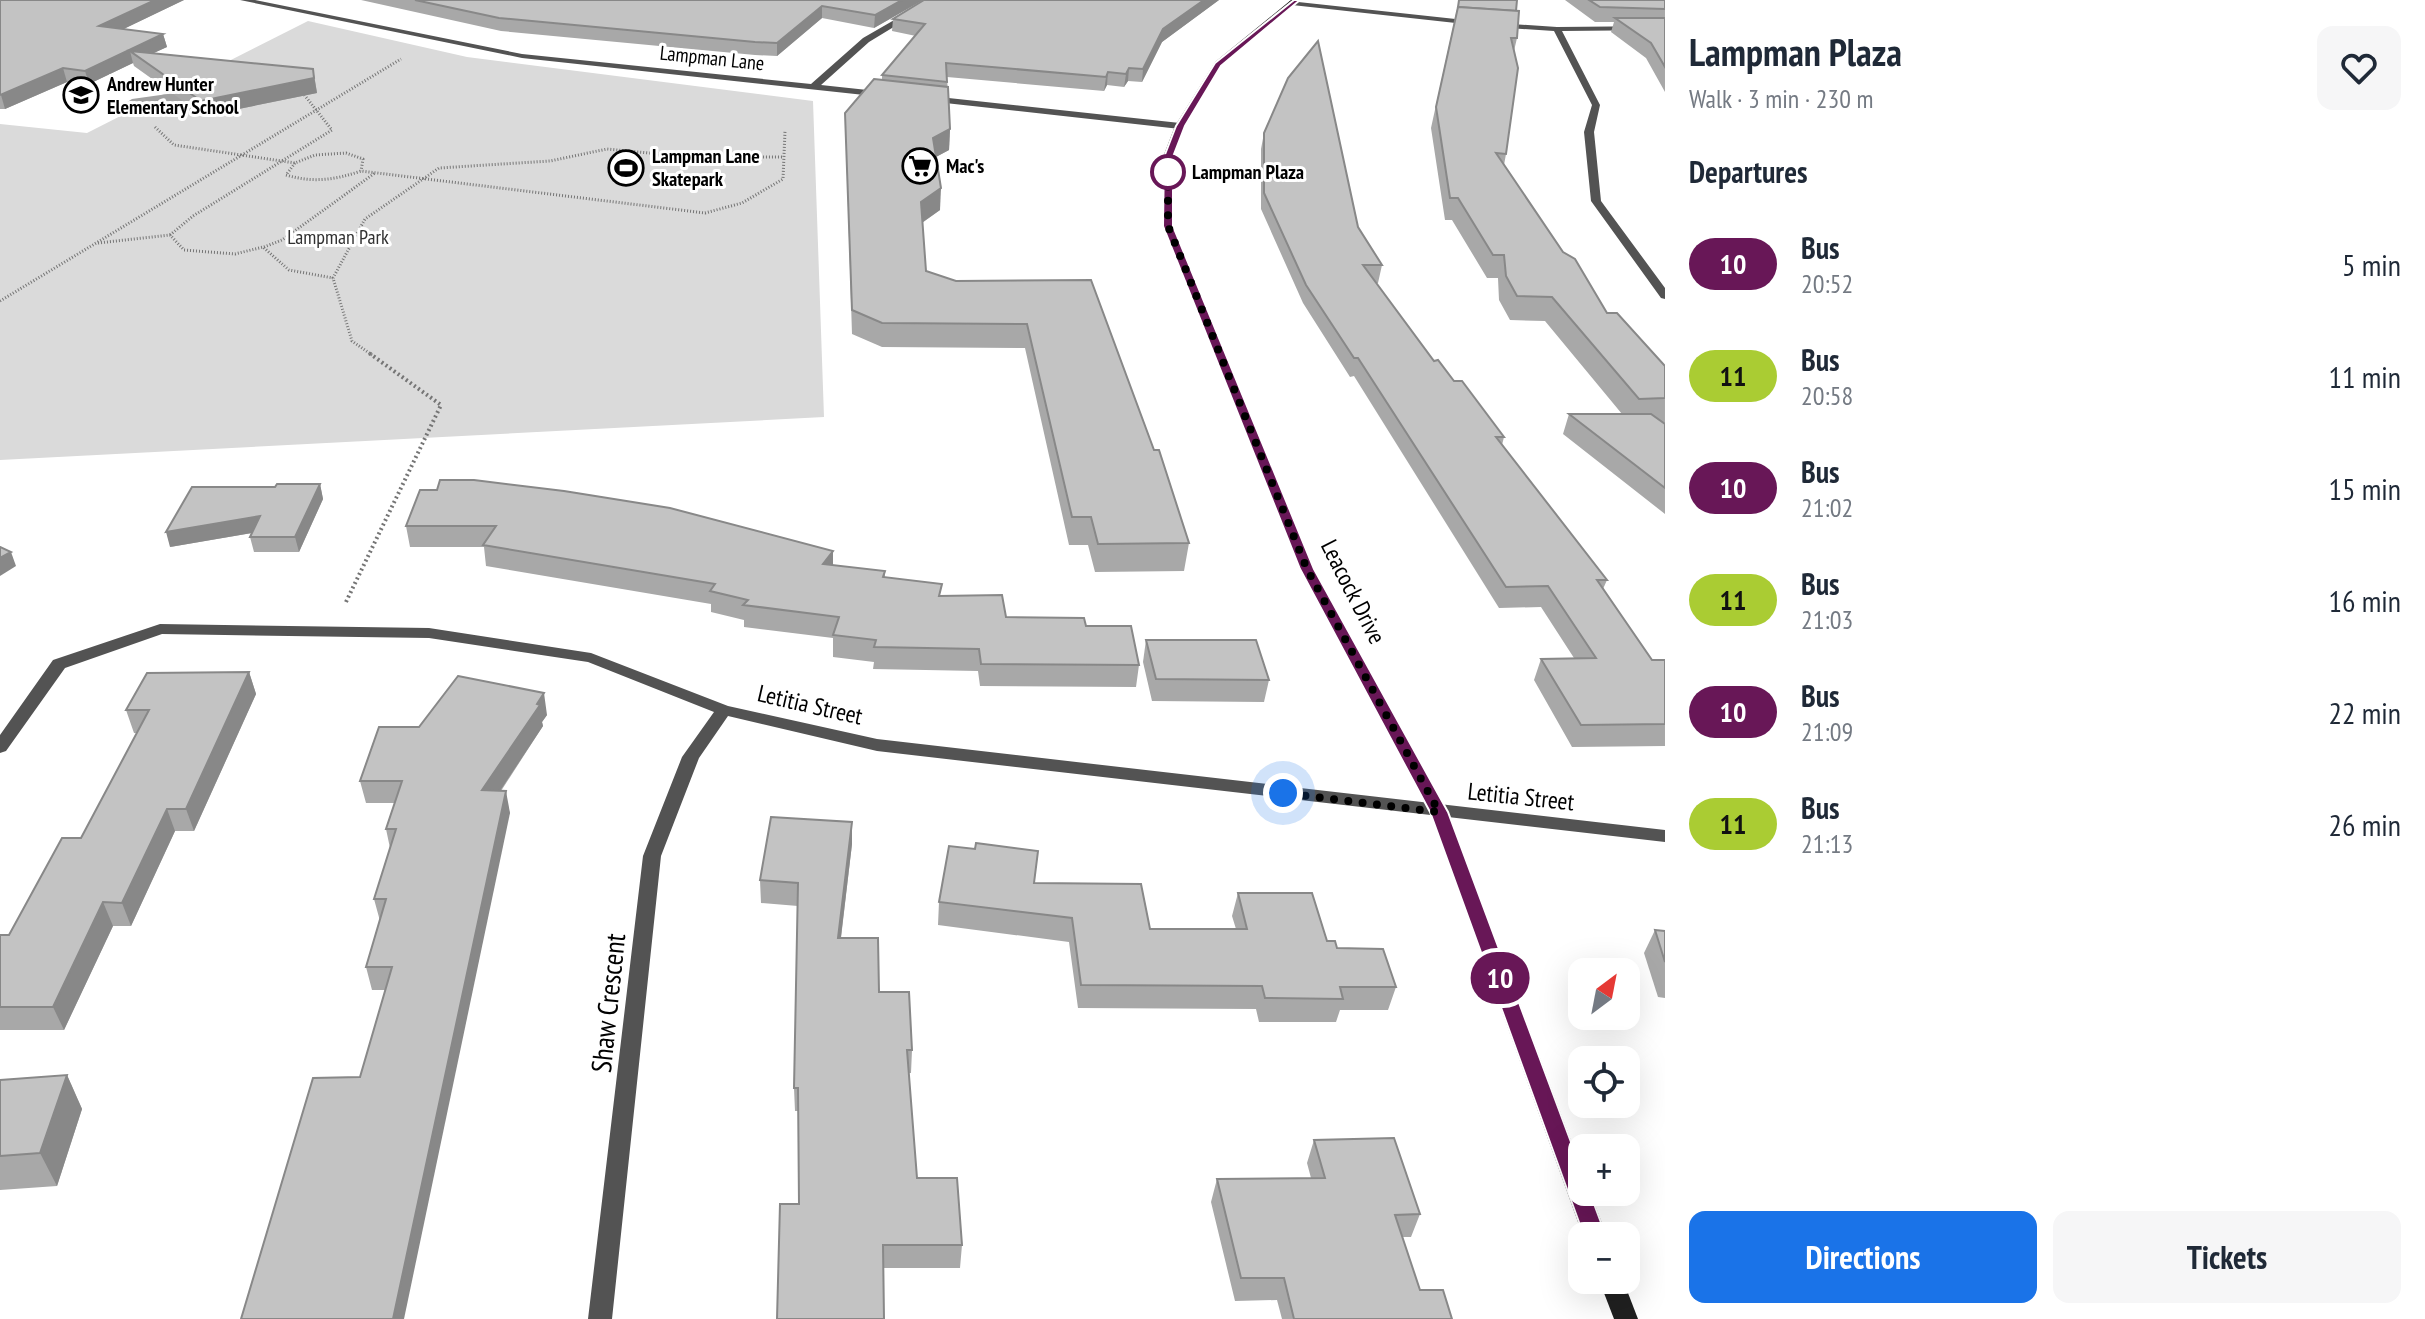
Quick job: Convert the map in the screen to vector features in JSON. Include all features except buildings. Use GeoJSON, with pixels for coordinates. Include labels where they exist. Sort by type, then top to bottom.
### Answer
{"type":"FeatureCollection","features":[{"type":"Feature","properties":{"kind":"street","name":"Lampman Lane"},"geometry":{"type":"LineString","coordinates":[[244,0],[439,42],[522,56],[893,95]]}},
{"type":"Feature","properties":{"kind":"street"},"geometry":{"type":"LineString","coordinates":[[813,87],[866,40],[934,0]]}},
{"type":"Feature","properties":{"kind":"street"},"geometry":{"type":"LineString","coordinates":[[1294,2],[1439,21],[1557,29],[1665,28]]}},
{"type":"Feature","properties":{"kind":"street","name":"Leacock Drive"},"geometry":{"type":"LineString","coordinates":[[1294,2],[1218,64],[1180,126],[1168,157],[1168,226],[1307,569],[1439,812],[1590,1222]]}},
{"type":"Feature","properties":{"kind":"street"},"geometry":{"type":"LineString","coordinates":[[1557,29],[1596,105],[1589,132],[1596,201],[1665,296]]}},
{"type":"Feature","properties":{"kind":"street"},"geometry":{"type":"LineString","coordinates":[[924,99],[1180,126]]}},
{"type":"Feature","properties":{"kind":"street","name":"Letitia Street"},"geometry":{"type":"LineString","coordinates":[[0,747],[59,664],[160,629],[429,633],[591,658],[724,710],[877,745],[1665,836]]}},
{"type":"Feature","properties":{"kind":"street","name":"Shaw Crescent"},"geometry":{"type":"LineString","coordinates":[[600,1319],[652,856],[691,757],[724,710]]}},
{"type":"Feature","properties":{"kind":"street"},"geometry":{"type":"LineString","coordinates":[[1616,1294],[1626,1319]]}},
{"type":"Feature","properties":{"kind":"path"},"geometry":{"type":"LineString","coordinates":[[0,301],[394,62],[439,42]]}},
{"type":"Feature","properties":{"kind":"path"},"geometry":{"type":"LineString","coordinates":[[93,244],[170,235],[193,216],[332,130],[301,91]]}},
{"type":"Feature","properties":{"kind":"path"},"geometry":{"type":"LineString","coordinates":[[155,127],[174,145],[295,163]]}},
{"type":"Feature","properties":{"kind":"path"},"geometry":{"type":"LineString","coordinates":[[361,171],[363,159],[346,153],[315,155],[295,163],[286,175],[305,182],[335,181],[361,171],[705,213],[742,203],[783,179],[785,131]]}},
{"type":"Feature","properties":{"kind":"path"},"geometry":{"type":"LineString","coordinates":[[332,632],[441,405],[352,341],[333,278],[365,219],[420,178],[439,168],[550,161],[607,149],[691,157],[782,157]]}},
{"type":"Feature","properties":{"kind":"path"},"geometry":{"type":"LineString","coordinates":[[170,235],[184,250],[235,254],[263,247],[282,240],[376,173]]}},
{"type":"Feature","properties":{"kind":"path"},"geometry":{"type":"LineString","coordinates":[[263,247],[289,270],[333,278]]}},
{"type":"Feature","properties":{"kind":"green space","name":"Lampman Park"},"geometry":{"type":"Polygon","coordinates":[[[308,21],[467,57],[813,101],[824,417],[0,460],[0,124],[87,133],[308,21]]]}},
{"type":"Feature","properties":{"kind":"shaded area"},"geometry":{"type":"Polygon","coordinates":[[[182,92],[203,108],[174,114],[121,106],[132,99],[182,92]]]}},
{"type":"Feature","properties":{"kind":"bus line","name":"10"},"geometry":{"type":"LineString","coordinates":[[1296,0],[1218,64],[1180,126],[1168,157],[1168,226],[1307,569],[1439,812],[1590,1222]]}},
{"type":"Feature","properties":{"kind":"place","name":"Andrew Hunter Elementary School"},"geometry":{"type":"Point","coordinates":[81,95]}},
{"type":"Feature","properties":{"kind":"place","name":"Mac's"},"geometry":{"type":"Point","coordinates":[920,166]}},
{"type":"Feature","properties":{"kind":"place","name":"Lampman Lane Skatepark"},"geometry":{"type":"Point","coordinates":[626,168]}},
{"type":"Feature","properties":{"kind":"place","name":"Lampman Plaza"},"geometry":{"type":"Point","coordinates":[1168,172]}},
{"type":"Feature","properties":{"kind":"route"},"geometry":{"type":"LineString","coordinates":[[1168,172],[1168,226],[1307,569],[1439,812],[1283,793]]}}]}
